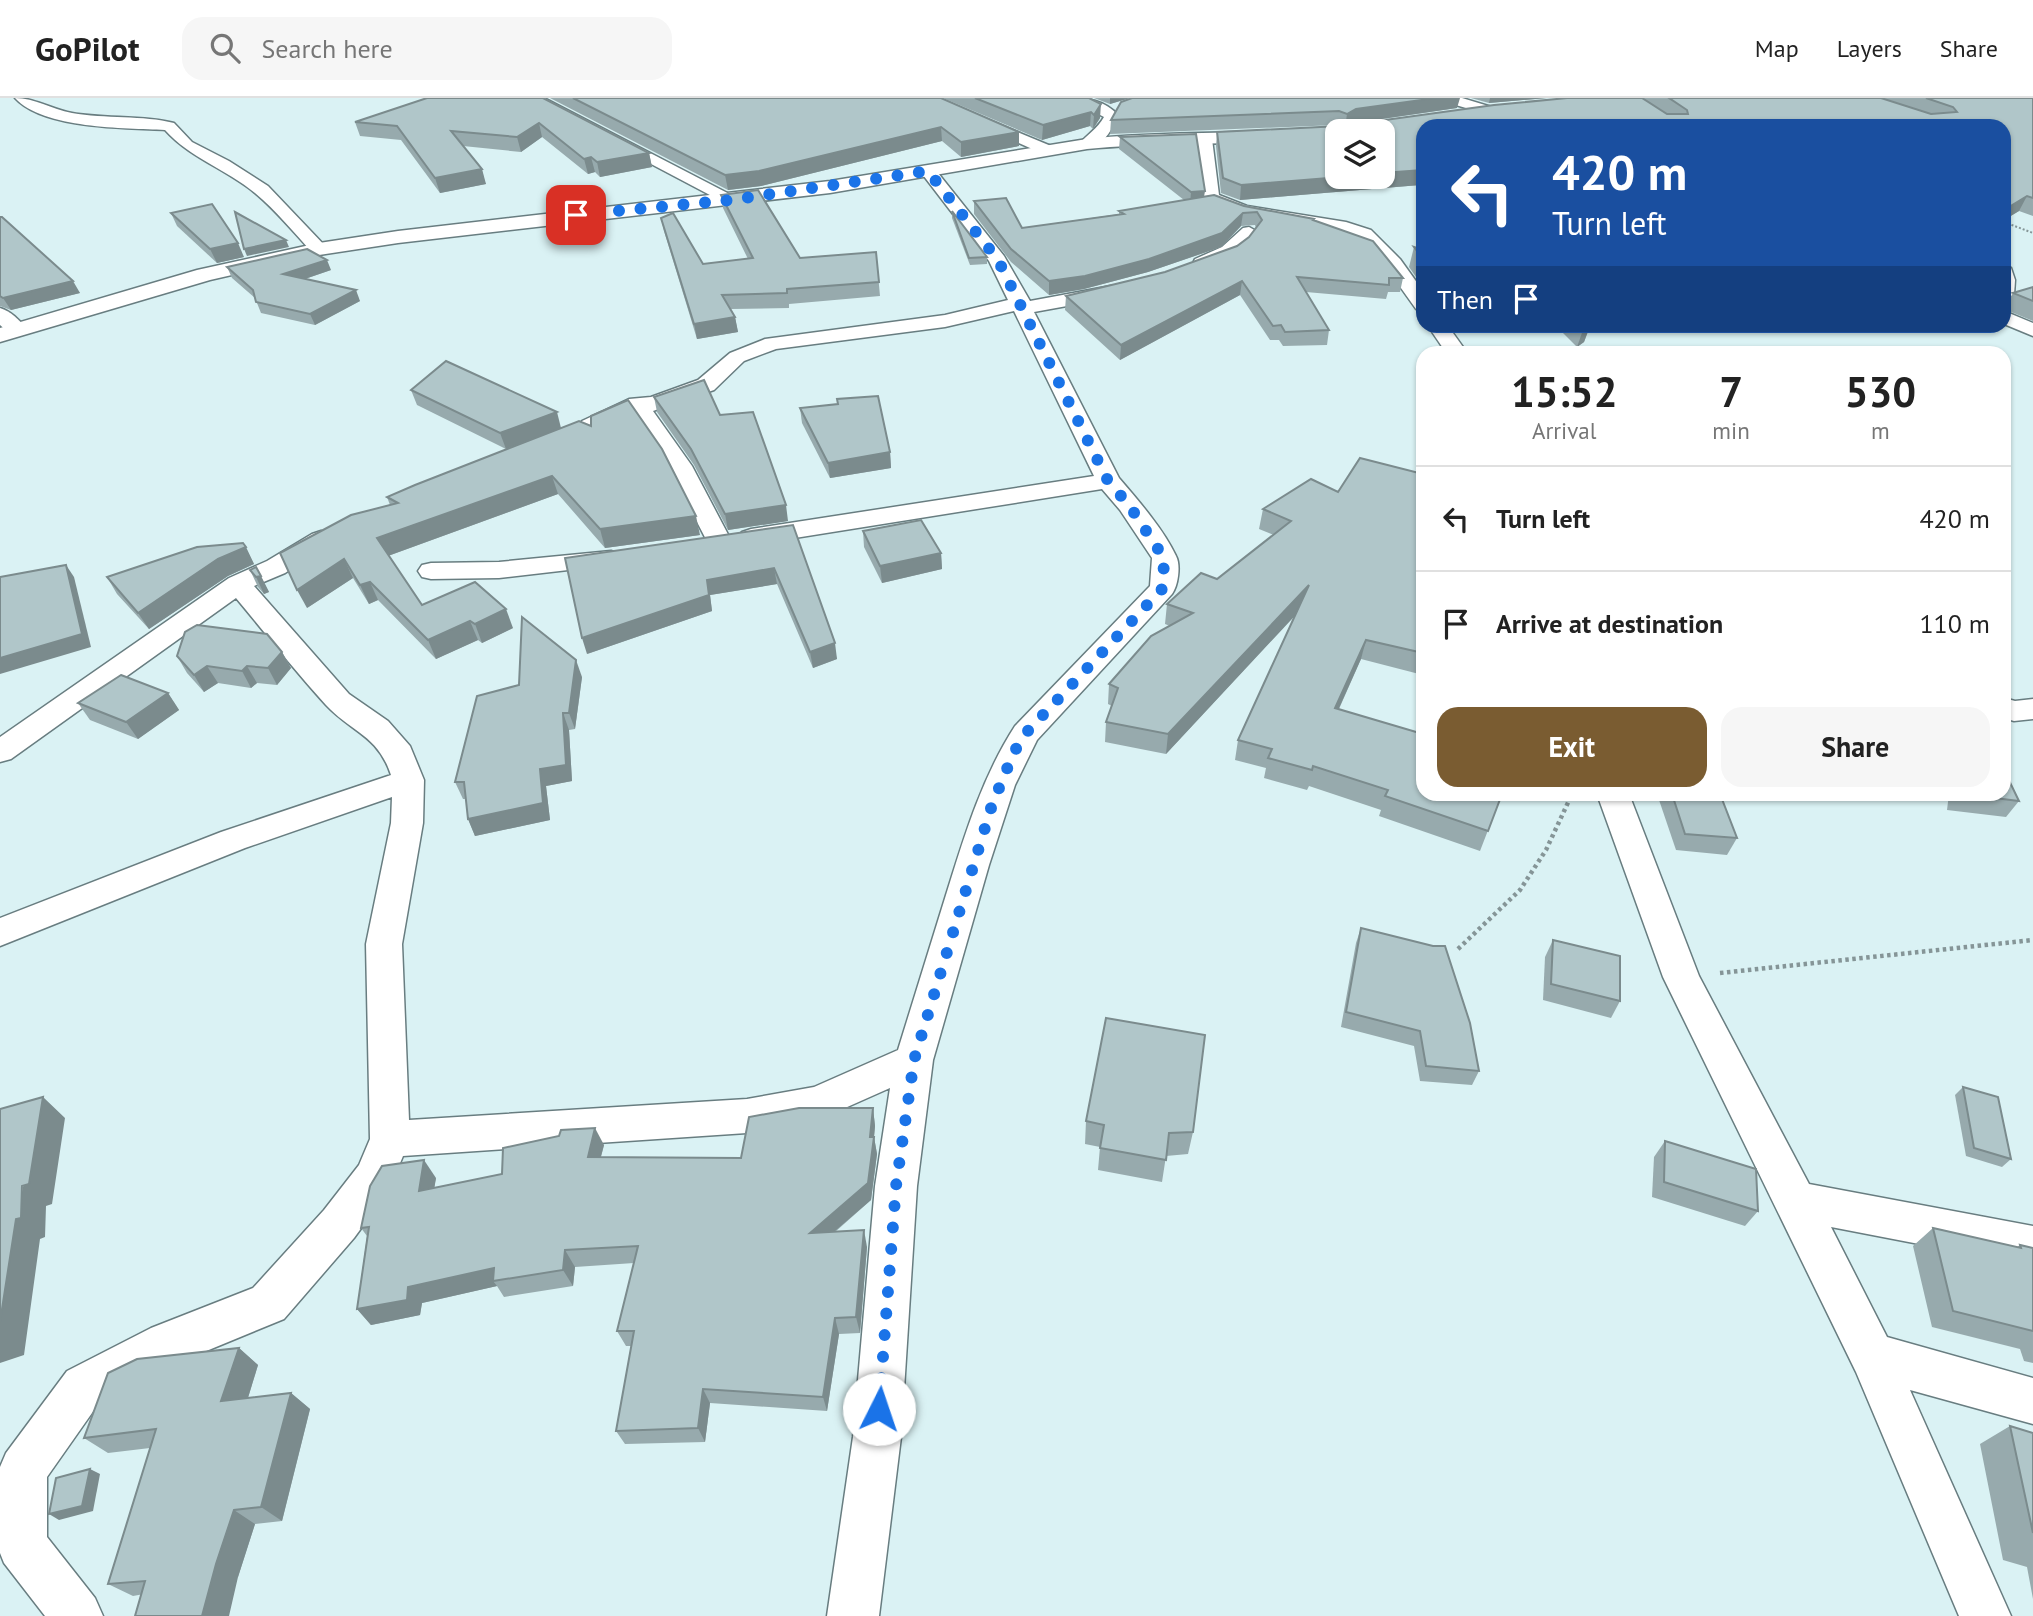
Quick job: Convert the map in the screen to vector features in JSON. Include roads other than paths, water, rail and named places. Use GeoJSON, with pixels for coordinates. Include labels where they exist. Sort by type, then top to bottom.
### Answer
{"type":"FeatureCollection","features":[{"type":"Feature","properties":{"kind":"street"},"geometry":{"type":"LineString","coordinates":[[22,98],[50,111],[103,122],[169,126],[187,145],[223,164],[262,190],[319,249]]}},
{"type":"Feature","properties":{"kind":"street"},"geometry":{"type":"LineString","coordinates":[[533,98],[731,200]]}},
{"type":"Feature","properties":{"kind":"street"},"geometry":{"type":"LineString","coordinates":[[930,100],[957,98]]}},
{"type":"Feature","properties":{"kind":"street"},"geometry":{"type":"LineString","coordinates":[[1074,98],[1116,110],[1109,124],[1087,144]]}},
{"type":"Feature","properties":{"kind":"street"},"geometry":{"type":"LineString","coordinates":[[1447,98],[1497,110]]}},
{"type":"Feature","properties":{"kind":"street"},"geometry":{"type":"LineString","coordinates":[[930,100],[1045,149]]}},
{"type":"Feature","properties":{"kind":"street"},"geometry":{"type":"LineString","coordinates":[[1449,117],[1497,110]]}},
{"type":"Feature","properties":{"kind":"street"},"geometry":{"type":"LineString","coordinates":[[0,314],[8,332],[205,275],[319,249],[551,218],[731,200],[928,171],[1045,149],[1126,140],[1325,134]]}},
{"type":"Feature","properties":{"kind":"street"},"geometry":{"type":"LineString","coordinates":[[1204,139],[1211,198],[1243,211],[1346,227],[1365,234],[1393,263],[1416,295]]}},
{"type":"Feature","properties":{"kind":"street"},"geometry":{"type":"LineString","coordinates":[[853,1616],[877,1437],[896,1186],[914,1060],[972,865],[1014,752],[1043,712],[1135,620],[1163,588],[1164,558],[1129,505],[1108,481],[998,260],[928,171]]}},
{"type":"Feature","properties":{"kind":"street"},"geometry":{"type":"LineString","coordinates":[[1190,267],[1228,253],[1239,245],[1249,232]]}},
{"type":"Feature","properties":{"kind":"street"},"geometry":{"type":"LineString","coordinates":[[1393,263],[1413,264]]}},
{"type":"Feature","properties":{"kind":"street"},"geometry":{"type":"LineString","coordinates":[[576,432],[636,404],[655,404],[681,391],[706,385],[737,357],[772,343],[934,323],[1126,288]]}},
{"type":"Feature","properties":{"kind":"street"},"geometry":{"type":"LineString","coordinates":[[2011,320],[2033,330]]}},
{"type":"Feature","properties":{"kind":"street"},"geometry":{"type":"LineString","coordinates":[[636,404],[680,466],[719,542]]}},
{"type":"Feature","properties":{"kind":"street"},"geometry":{"type":"LineString","coordinates":[[692,546],[1108,481]]}},
{"type":"Feature","properties":{"kind":"street"},"geometry":{"type":"LineString","coordinates":[[0,752],[238,584],[344,528]]}},
{"type":"Feature","properties":{"kind":"street"},"geometry":{"type":"LineString","coordinates":[[431,571],[499,570],[638,555]]}},
{"type":"Feature","properties":{"kind":"street"},"geometry":{"type":"LineString","coordinates":[[77,1616],[22,1545],[23,1470],[83,1387],[167,1344],[268,1304],[339,1224],[374,1177],[390,1139],[384,944],[407,822],[408,780],[399,752],[377,728],[339,701],[238,584]]}},
{"type":"Feature","properties":{"kind":"street"},"geometry":{"type":"LineString","coordinates":[[2011,710],[2033,709]]}},
{"type":"Feature","properties":{"kind":"street"},"geometry":{"type":"LineString","coordinates":[[0,932],[233,840],[408,780]]}},
{"type":"Feature","properties":{"kind":"street"},"geometry":{"type":"LineString","coordinates":[[1616,801],[1681,977],[1796,1200],[1872,1356],[1985,1616]]}},
{"type":"Feature","properties":{"kind":"street"},"geometry":{"type":"LineString","coordinates":[[390,1139],[747,1116],[818,1103],[914,1060]]}},
{"type":"Feature","properties":{"kind":"street"},"geometry":{"type":"LineString","coordinates":[[1796,1200],[2033,1246]]}},
{"type":"Feature","properties":{"kind":"street"},"geometry":{"type":"LineString","coordinates":[[1872,1356],[2033,1401]]}}]}
